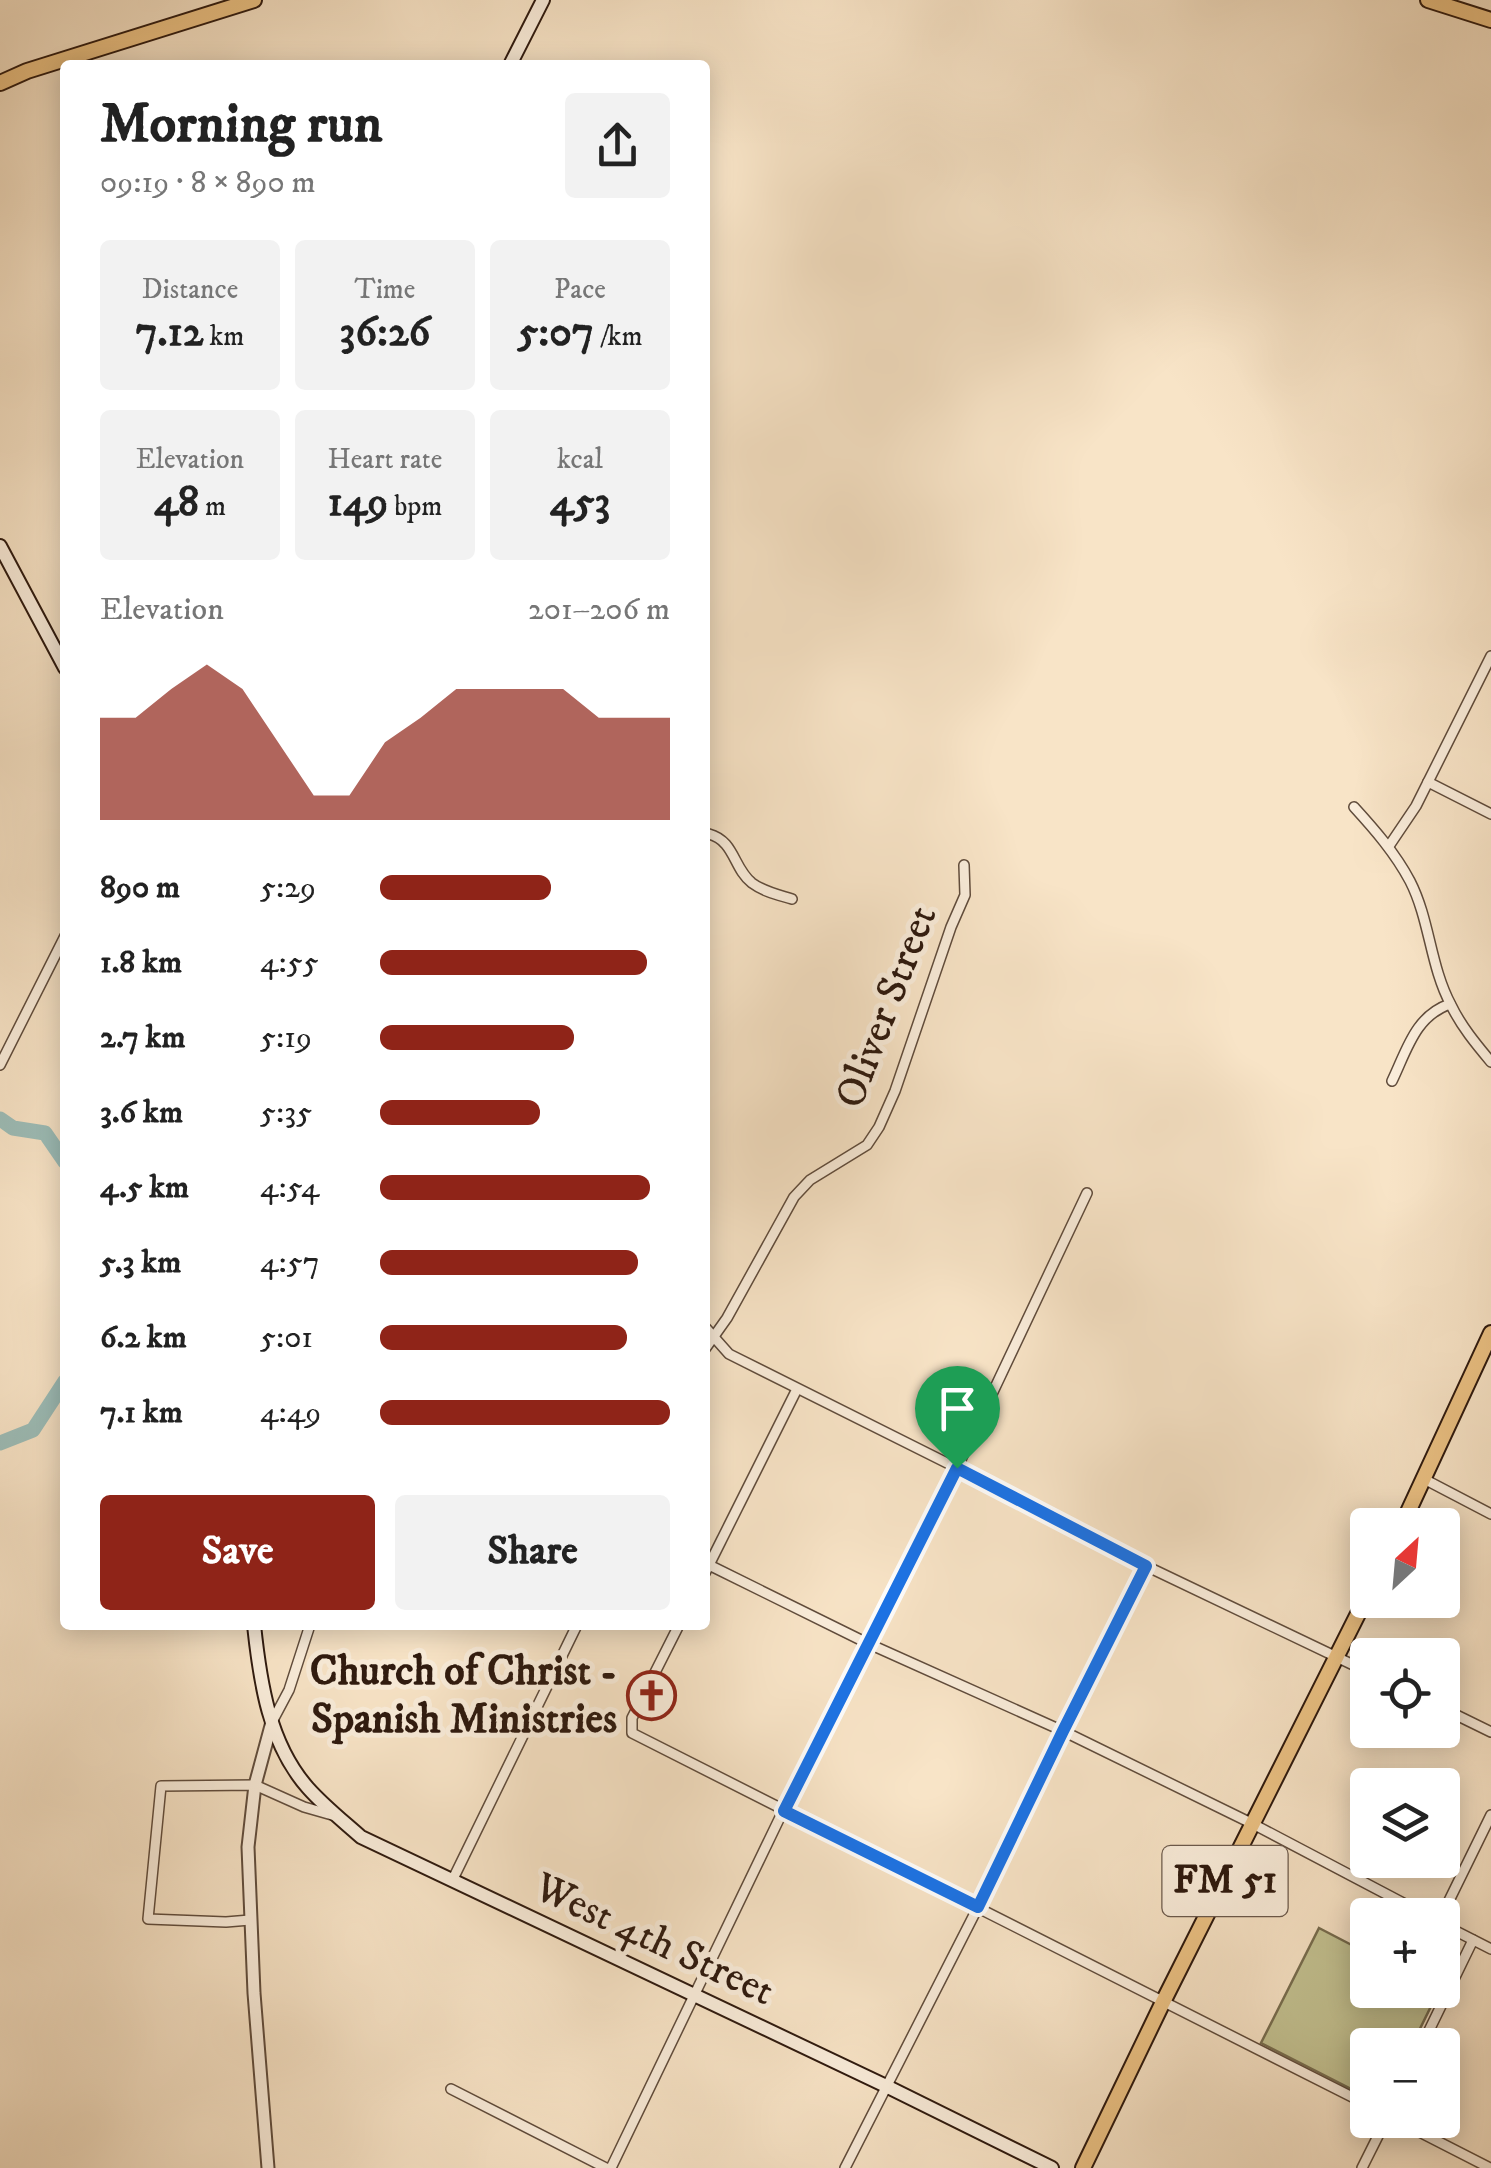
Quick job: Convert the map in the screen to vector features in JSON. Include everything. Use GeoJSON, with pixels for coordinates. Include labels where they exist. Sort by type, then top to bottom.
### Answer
{"type":"FeatureCollection","features":[{"type":"Feature","properties":{"kind":"main road"},"geometry":{"type":"LineString","coordinates":[[62,60],[254,0]]}},
{"type":"Feature","properties":{"kind":"main road"},"geometry":{"type":"LineString","coordinates":[[513,60],[544,0]]}},
{"type":"Feature","properties":{"kind":"main road"},"geometry":{"type":"LineString","coordinates":[[1428,0],[1491,20]]}},
{"type":"Feature","properties":{"kind":"main road"},"geometry":{"type":"LineString","coordinates":[[0,83],[60,61]]}},
{"type":"Feature","properties":{"kind":"main road"},"geometry":{"type":"LineString","coordinates":[[0,546],[60,659]]}},
{"type":"Feature","properties":{"kind":"main road"},"geometry":{"type":"LineString","coordinates":[[1410,1508],[1491,1333]]}},
{"type":"Feature","properties":{"kind":"main road","name":"FM 51"},"geometry":{"type":"LineString","coordinates":[[1083,2168],[1356,1618]]}},
{"type":"Feature","properties":{"kind":"main road","name":"West 4th Street"},"geometry":{"type":"LineString","coordinates":[[255,1630],[260,1679],[286,1755],[306,1786],[361,1837],[1052,2168]]}},
{"type":"Feature","properties":{"kind":"street"},"geometry":{"type":"LineString","coordinates":[[1389,846],[1408,820],[1491,656]]}},
{"type":"Feature","properties":{"kind":"street"},"geometry":{"type":"LineString","coordinates":[[1428,782],[1491,814]]}},
{"type":"Feature","properties":{"kind":"street"},"geometry":{"type":"LineString","coordinates":[[1354,806],[1389,846],[1410,882],[1424,913],[1450,1004],[1491,1062]]}},
{"type":"Feature","properties":{"kind":"street"},"geometry":{"type":"LineString","coordinates":[[710,834],[727,843],[744,876],[755,886],[792,899]]}},
{"type":"Feature","properties":{"kind":"street","name":"Oliver Street"},"geometry":{"type":"LineString","coordinates":[[710,1341],[744,1290],[794,1197],[810,1180],[867,1145],[878,1127],[895,1091],[965,895],[964,865]]}},
{"type":"Feature","properties":{"kind":"street"},"geometry":{"type":"LineString","coordinates":[[0,1065],[60,946]]}},
{"type":"Feature","properties":{"kind":"street"},"geometry":{"type":"LineString","coordinates":[[1392,1081],[1426,1016],[1450,1004]]}},
{"type":"Feature","properties":{"kind":"street"},"geometry":{"type":"LineString","coordinates":[[451,2089],[609,2168],[957,1468],[1087,1194]]}},
{"type":"Feature","properties":{"kind":"street"},"geometry":{"type":"LineString","coordinates":[[710,1332],[729,1354],[1146,1566],[1350,1664]]}},
{"type":"Feature","properties":{"kind":"street"},"geometry":{"type":"LineString","coordinates":[[710,1559],[797,1389]]}},
{"type":"Feature","properties":{"kind":"street"},"geometry":{"type":"LineString","coordinates":[[1424,1479],[1491,1514]]}},
{"type":"Feature","properties":{"kind":"street"},"geometry":{"type":"LineString","coordinates":[[845,2168],[1146,1566]]}},
{"type":"Feature","properties":{"kind":"street"},"geometry":{"type":"LineString","coordinates":[[710,1569],[1063,1731],[1254,1824],[1394,1898]]}},
{"type":"Feature","properties":{"kind":"street"},"geometry":{"type":"LineString","coordinates":[[268,2168],[254,1993],[248,1847],[255,1785],[272,1722],[289,1690],[308,1630]]}},
{"type":"Feature","properties":{"kind":"street"},"geometry":{"type":"LineString","coordinates":[[452,1881],[574,1630]]}},
{"type":"Feature","properties":{"kind":"street"},"geometry":{"type":"LineString","coordinates":[[676,1630],[632,1718],[632,1732],[1350,2096]]}},
{"type":"Feature","properties":{"kind":"street"},"geometry":{"type":"LineString","coordinates":[[1460,1717],[1491,1732]]}},
{"type":"Feature","properties":{"kind":"street"},"geometry":{"type":"LineString","coordinates":[[250,1920],[148,1920],[162,1786],[255,1785],[304,1807],[336,1816]]}},
{"type":"Feature","properties":{"kind":"street"},"geometry":{"type":"LineString","coordinates":[[1450,1898],[1491,1815]]}},
{"type":"Feature","properties":{"kind":"street"},"geometry":{"type":"LineString","coordinates":[[1460,1933],[1491,1950]]}},
{"type":"Feature","properties":{"kind":"street"},"geometry":{"type":"LineString","coordinates":[[1430,2028],[1473,1940]]}},
{"type":"Feature","properties":{"kind":"street"},"geometry":{"type":"LineString","coordinates":[[1362,2168],[1377,2138]]}},
{"type":"Feature","properties":{"kind":"street"},"geometry":{"type":"LineString","coordinates":[[1431,2138],[1490,2168]]}},
{"type":"Feature","properties":{"kind":"shaded area"},"geometry":{"type":"Polygon","coordinates":[[[1319,1928],[1350,1944],[1350,2008],[1430,2008],[1420,2028],[1350,2028],[1350,2088],[1261,2043],[1319,1928]]]}},
{"type":"Feature","properties":{"kind":"waterway"},"geometry":{"type":"LineString","coordinates":[[0,1119],[13,1128],[45,1133],[60,1155]]}},
{"type":"Feature","properties":{"kind":"waterway"},"geometry":{"type":"LineString","coordinates":[[0,1443],[33,1430],[60,1389]]}},
{"type":"Feature","properties":{"kind":"place","name":"Church of Christ - Spanish Ministries"},"geometry":{"type":"Point","coordinates":[652,1696]}},
{"type":"Feature","properties":{"kind":"route"},"geometry":{"type":"LineString","coordinates":[[957,1468],[1146,1566],[978,1907],[784,1811],[957,1468]]}}]}
